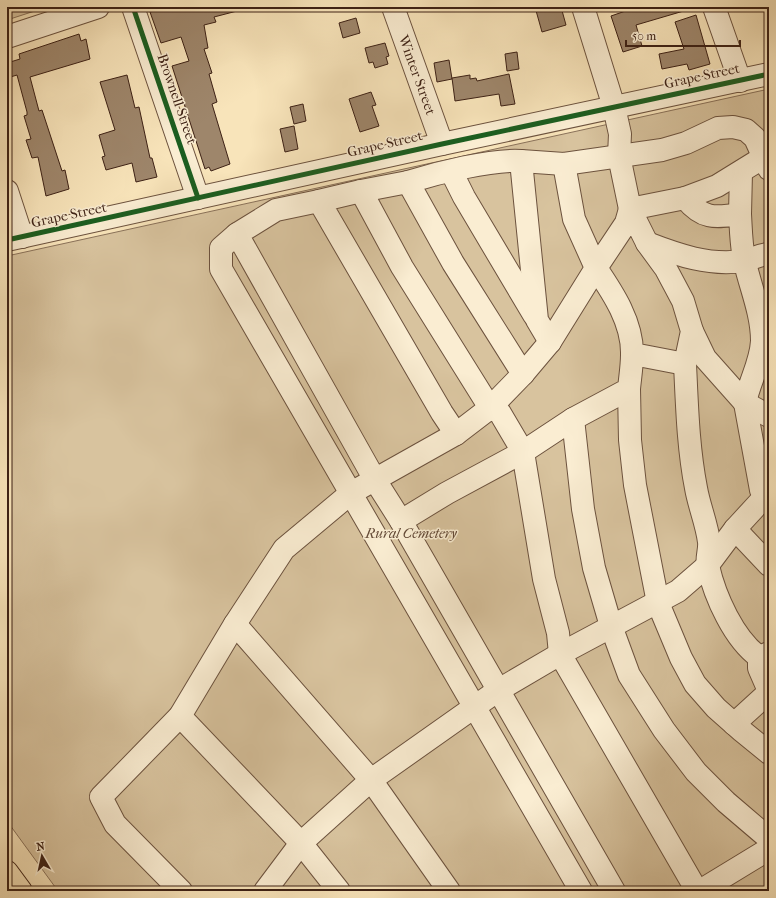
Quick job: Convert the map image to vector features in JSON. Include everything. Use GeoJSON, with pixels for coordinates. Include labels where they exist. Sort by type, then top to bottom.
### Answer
{"type":"FeatureCollection","features":[{"type":"Feature","properties":{"kind":"main road"},"geometry":{"type":"LineString","coordinates":[[7,872],[21,891]]}},
{"type":"Feature","properties":{"kind":"street"},"geometry":{"type":"LineString","coordinates":[[7,37],[98,7]]}},
{"type":"Feature","properties":{"kind":"street","name":"Brownell Street"},"geometry":{"type":"LineString","coordinates":[[133,7],[198,198]]}},
{"type":"Feature","properties":{"kind":"street","name":"Winter Street"},"geometry":{"type":"LineString","coordinates":[[393,7],[442,144]]}},
{"type":"Feature","properties":{"kind":"street"},"geometry":{"type":"LineString","coordinates":[[583,7],[614,108],[620,134],[619,156],[630,209],[647,243],[666,269],[683,301],[692,331],[705,358],[745,403],[769,416]]}},
{"type":"Feature","properties":{"kind":"street"},"geometry":{"type":"LineString","coordinates":[[714,7],[740,81]]}},
{"type":"Feature","properties":{"kind":"street","name":"Grape Street"},"geometry":{"type":"LineString","coordinates":[[14,239],[442,144],[769,74]]}},
{"type":"Feature","properties":{"kind":"street"},"geometry":{"type":"LineString","coordinates":[[581,891],[221,268],[221,248],[237,234],[276,210],[408,182],[451,171],[509,160],[564,164],[662,150],[686,143],[718,128],[732,127],[746,130],[755,138],[766,163],[741,172],[716,186],[685,198],[630,209]]}},
{"type":"Feature","properties":{"kind":"street"},"geometry":{"type":"LineString","coordinates":[[521,161],[537,320]]}},
{"type":"Feature","properties":{"kind":"street"},"geometry":{"type":"LineString","coordinates":[[564,164],[574,219],[596,268],[620,308],[628,328],[632,354],[629,389],[630,440],[635,485],[658,602],[681,658],[695,684],[734,724],[769,753]]}},
{"type":"Feature","properties":{"kind":"street"},"geometry":{"type":"LineString","coordinates":[[451,171],[464,197],[550,342]]}},
{"type":"Feature","properties":{"kind":"street"},"geometry":{"type":"LineString","coordinates":[[265,891],[301,843],[371,780],[497,691],[560,654],[678,591],[708,565],[735,529],[767,496],[761,490],[754,459],[745,403],[747,390],[760,355],[765,326],[744,261],[740,214],[741,172]]}},
{"type":"Feature","properties":{"kind":"street"},"geometry":{"type":"LineString","coordinates":[[408,182],[453,262],[523,374]]}},
{"type":"Feature","properties":{"kind":"street"},"geometry":{"type":"LineString","coordinates":[[7,191],[14,239]]}},
{"type":"Feature","properties":{"kind":"street"},"geometry":{"type":"LineString","coordinates":[[361,191],[402,267],[490,408],[500,413],[523,452],[542,572],[558,633],[560,654],[697,891]]}},
{"type":"Feature","properties":{"kind":"street"},"geometry":{"type":"LineString","coordinates":[[685,198],[693,208],[704,214],[717,217],[740,214]]}},
{"type":"Feature","properties":{"kind":"street"},"geometry":{"type":"LineString","coordinates":[[319,201],[442,413],[456,434]]}},
{"type":"Feature","properties":{"kind":"street"},"geometry":{"type":"LineString","coordinates":[[181,891],[115,824],[101,797],[180,716],[235,624],[284,549],[351,493],[456,434],[490,408],[523,374],[550,342],[626,223],[630,209]]}},
{"type":"Feature","properties":{"kind":"street"},"geometry":{"type":"LineString","coordinates":[[237,234],[375,480],[401,521],[497,691],[614,891]]}},
{"type":"Feature","properties":{"kind":"street"},"geometry":{"type":"LineString","coordinates":[[647,243],[674,254],[704,262],[722,263],[744,261],[756,256],[769,254]]}},
{"type":"Feature","properties":{"kind":"street"},"geometry":{"type":"LineString","coordinates":[[692,331],[685,364],[689,442],[696,488],[709,542],[708,565],[717,594],[732,626],[748,649],[764,655],[759,668],[769,692],[734,724]]}},
{"type":"Feature","properties":{"kind":"street"},"geometry":{"type":"LineString","coordinates":[[632,354],[685,364]]}},
{"type":"Feature","properties":{"kind":"street"},"geometry":{"type":"LineString","coordinates":[[401,521],[447,493],[523,452],[573,419],[629,389]]}},
{"type":"Feature","properties":{"kind":"street"},"geometry":{"type":"LineString","coordinates":[[573,419],[583,509],[594,568],[611,626],[629,675],[664,730],[696,772],[726,802],[767,837],[769,841]]}},
{"type":"Feature","properties":{"kind":"street"},"geometry":{"type":"LineString","coordinates":[[735,529],[769,565]]}},
{"type":"Feature","properties":{"kind":"street"},"geometry":{"type":"LineString","coordinates":[[235,624],[371,780],[449,891]]}},
{"type":"Feature","properties":{"kind":"street"},"geometry":{"type":"LineString","coordinates":[[180,716],[301,843],[339,891]]}},
{"type":"Feature","properties":{"kind":"street"},"geometry":{"type":"LineString","coordinates":[[700,891],[769,849]]}},
{"type":"Feature","properties":{"kind":"green space"},"geometry":{"type":"Polygon","coordinates":[[[7,7],[47,7],[7,20],[7,7]]]}},
{"type":"Feature","properties":{"kind":"green space","name":"Rural Cemetery"},"geometry":{"type":"Polygon","coordinates":[[[769,89],[769,891],[149,891],[147,889],[144,891],[58,891],[7,821],[7,719],[10,717],[7,712],[7,256],[769,89]]]}},
{"type":"Feature","properties":{"kind":"building"},"geometry":{"type":"Polygon","coordinates":[[[152,7],[236,7],[237,11],[214,17],[216,22],[204,25],[208,48],[204,49],[212,73],[209,74],[217,102],[212,104],[230,164],[211,171],[209,167],[205,169],[172,66],[189,61],[181,37],[161,43],[150,12],[154,11],[152,7]]]}},
{"type":"Feature","properties":{"kind":"building"},"geometry":{"type":"Polygon","coordinates":[[[535,7],[561,7],[566,25],[542,32],[535,7]]]}},
{"type":"Feature","properties":{"kind":"building"},"geometry":{"type":"Polygon","coordinates":[[[637,7],[686,7],[687,10],[636,25],[642,46],[623,52],[611,16],[637,7]]]}},
{"type":"Feature","properties":{"kind":"building"},"geometry":{"type":"Polygon","coordinates":[[[696,15],[710,64],[689,70],[687,64],[662,69],[659,54],[684,49],[675,22],[696,15]]]}},
{"type":"Feature","properties":{"kind":"building"},"geometry":{"type":"Polygon","coordinates":[[[356,18],[360,33],[343,38],[339,23],[356,18]]]}},
{"type":"Feature","properties":{"kind":"building"},"geometry":{"type":"Polygon","coordinates":[[[79,34],[81,41],[86,39],[90,59],[30,77],[39,111],[42,110],[62,171],[65,170],[69,189],[46,196],[38,157],[32,158],[26,140],[31,139],[24,116],[27,115],[27,112],[17,75],[7,78],[7,63],[20,59],[19,54],[79,34]]]}},
{"type":"Feature","properties":{"kind":"building"},"geometry":{"type":"Polygon","coordinates":[[[385,43],[389,56],[386,57],[388,64],[375,68],[373,62],[369,63],[365,48],[385,43]]]}},
{"type":"Feature","properties":{"kind":"building"},"geometry":{"type":"Polygon","coordinates":[[[517,52],[519,69],[507,71],[505,54],[517,52]]]}},
{"type":"Feature","properties":{"kind":"building"},"geometry":{"type":"Polygon","coordinates":[[[449,60],[452,79],[437,82],[434,63],[449,60]]]}},
{"type":"Feature","properties":{"kind":"building"},"geometry":{"type":"Polygon","coordinates":[[[509,74],[515,104],[501,106],[499,94],[455,101],[452,78],[470,75],[470,79],[476,78],[477,81],[509,74]]]}},
{"type":"Feature","properties":{"kind":"building"},"geometry":{"type":"Polygon","coordinates":[[[127,75],[135,108],[139,107],[150,158],[152,158],[157,177],[136,182],[132,163],[106,170],[102,157],[105,156],[99,135],[115,130],[100,82],[127,75]]]}},
{"type":"Feature","properties":{"kind":"building"},"geometry":{"type":"Polygon","coordinates":[[[371,92],[376,105],[372,106],[379,126],[360,132],[349,99],[371,92]]]}},
{"type":"Feature","properties":{"kind":"building"},"geometry":{"type":"Polygon","coordinates":[[[303,104],[306,121],[294,124],[290,107],[303,104]]]}},
{"type":"Feature","properties":{"kind":"building"},"geometry":{"type":"Polygon","coordinates":[[[294,126],[298,149],[285,152],[280,129],[294,126]]]}},
{"type":"Feature","properties":{"kind":"cycle path"},"geometry":{"type":"LineString","coordinates":[[133,7],[198,198]]}},
{"type":"Feature","properties":{"kind":"cycle path"},"geometry":{"type":"LineString","coordinates":[[7,240],[442,144],[769,74]]}}]}
